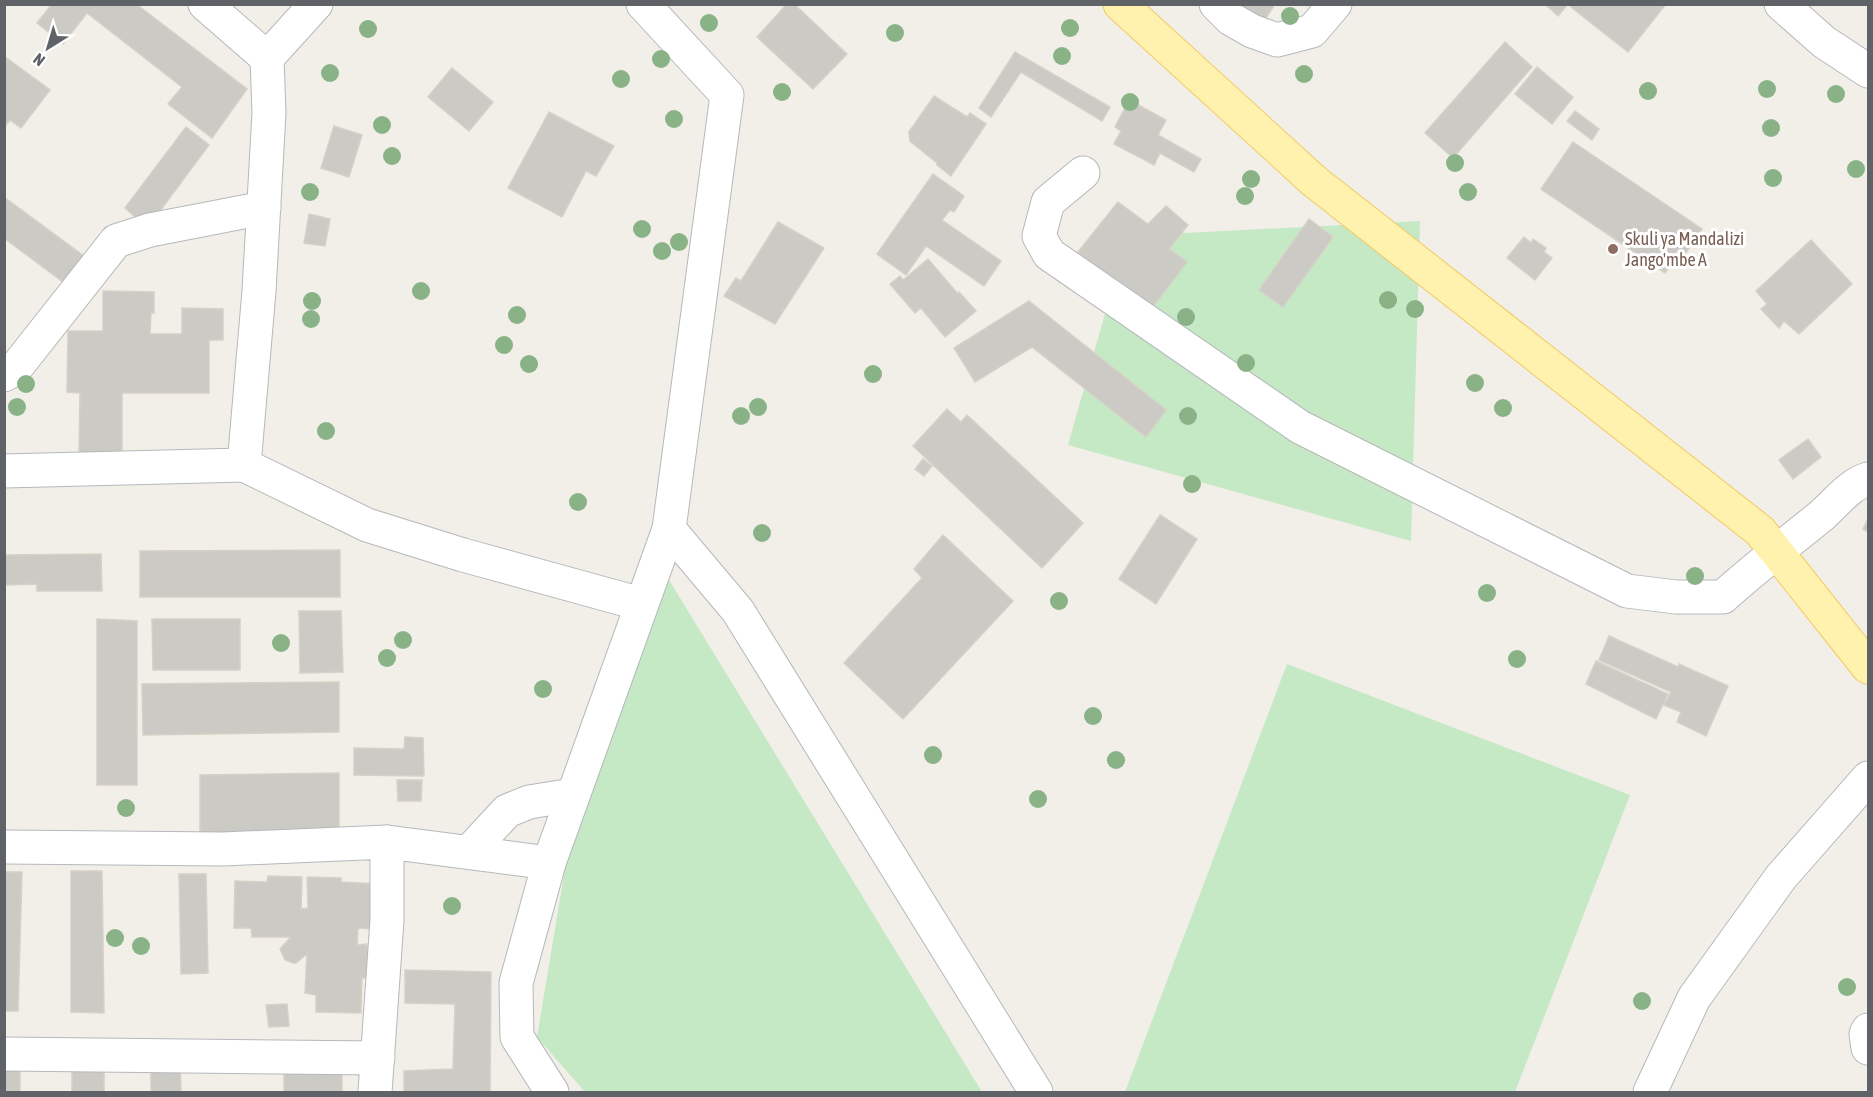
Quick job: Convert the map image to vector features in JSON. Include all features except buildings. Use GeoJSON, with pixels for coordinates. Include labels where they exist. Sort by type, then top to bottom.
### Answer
{"type":"FeatureCollection","features":[{"type":"Feature","properties":{"kind":"main road"},"geometry":{"type":"LineString","coordinates":[[1120,4],[1314,181],[1760,531],[1869,667]]}},
{"type":"Feature","properties":{"kind":"street"},"geometry":{"type":"LineString","coordinates":[[244,465],[264,208],[269,113],[267,58],[315,4]]}},
{"type":"Feature","properties":{"kind":"street"},"geometry":{"type":"LineString","coordinates":[[552,1092],[517,1037],[516,983],[549,863],[640,604],[669,529],[727,95],[643,4]]}},
{"type":"Feature","properties":{"kind":"street"},"geometry":{"type":"LineString","coordinates":[[1216,4],[1231,20],[1277,40],[1312,31],[1335,4]]}},
{"type":"Feature","properties":{"kind":"street"},"geometry":{"type":"LineString","coordinates":[[1781,4],[1824,42],[1869,71]]}},
{"type":"Feature","properties":{"kind":"street"},"geometry":{"type":"LineString","coordinates":[[214,8],[267,58]]}},
{"type":"Feature","properties":{"kind":"street"},"geometry":{"type":"LineString","coordinates":[[1083,173],[1048,202],[1039,236],[1049,254],[1300,427],[1627,591],[1676,597],[1723,597],[1857,482],[1869,479]]}},
{"type":"Feature","properties":{"kind":"street"},"geometry":{"type":"LineString","coordinates":[[4,375],[15,369],[116,241],[150,230],[264,208]]}},
{"type":"Feature","properties":{"kind":"street"},"geometry":{"type":"LineString","coordinates":[[4,471],[244,465],[367,525],[463,555],[640,604]]}},
{"type":"Feature","properties":{"kind":"street"},"geometry":{"type":"LineString","coordinates":[[669,529],[738,611],[1036,1092]]}},
{"type":"Feature","properties":{"kind":"street"},"geometry":{"type":"LineString","coordinates":[[1650,1092],[1694,998],[1780,877],[1869,777]]}},
{"type":"Feature","properties":{"kind":"street"},"geometry":{"type":"LineString","coordinates":[[469,852],[507,811],[529,802],[573,795]]}},
{"type":"Feature","properties":{"kind":"street"},"geometry":{"type":"LineString","coordinates":[[4,847],[223,849],[387,842],[549,863]]}},
{"type":"Feature","properties":{"kind":"street"},"geometry":{"type":"LineString","coordinates":[[375,1092],[387,920],[387,842]]}},
{"type":"Feature","properties":{"kind":"street"},"geometry":{"type":"LineString","coordinates":[[1869,1030],[1866,1034],[1869,1048]]}},
{"type":"Feature","properties":{"kind":"street"},"geometry":{"type":"LineString","coordinates":[[4,1054],[378,1058]]}},
{"type":"Feature","properties":{"kind":"green space"},"geometry":{"type":"Polygon","coordinates":[[[1420,221],[1411,541],[1068,445],[1127,236],[1420,221]]]}},
{"type":"Feature","properties":{"kind":"green space"},"geometry":{"type":"Polygon","coordinates":[[[669,580],[982,1092],[585,1092],[537,1037],[567,857],[669,580]]]}},
{"type":"Feature","properties":{"kind":"green space"},"geometry":{"type":"Polygon","coordinates":[[[1287,664],[1630,795],[1515,1092],[1125,1092],[1287,664]]]}},
{"type":"Feature","properties":{"kind":"place","name":"Skuli ya Mandalizi Jango'mbe A"},"geometry":{"type":"Point","coordinates":[1613,249]}}]}
